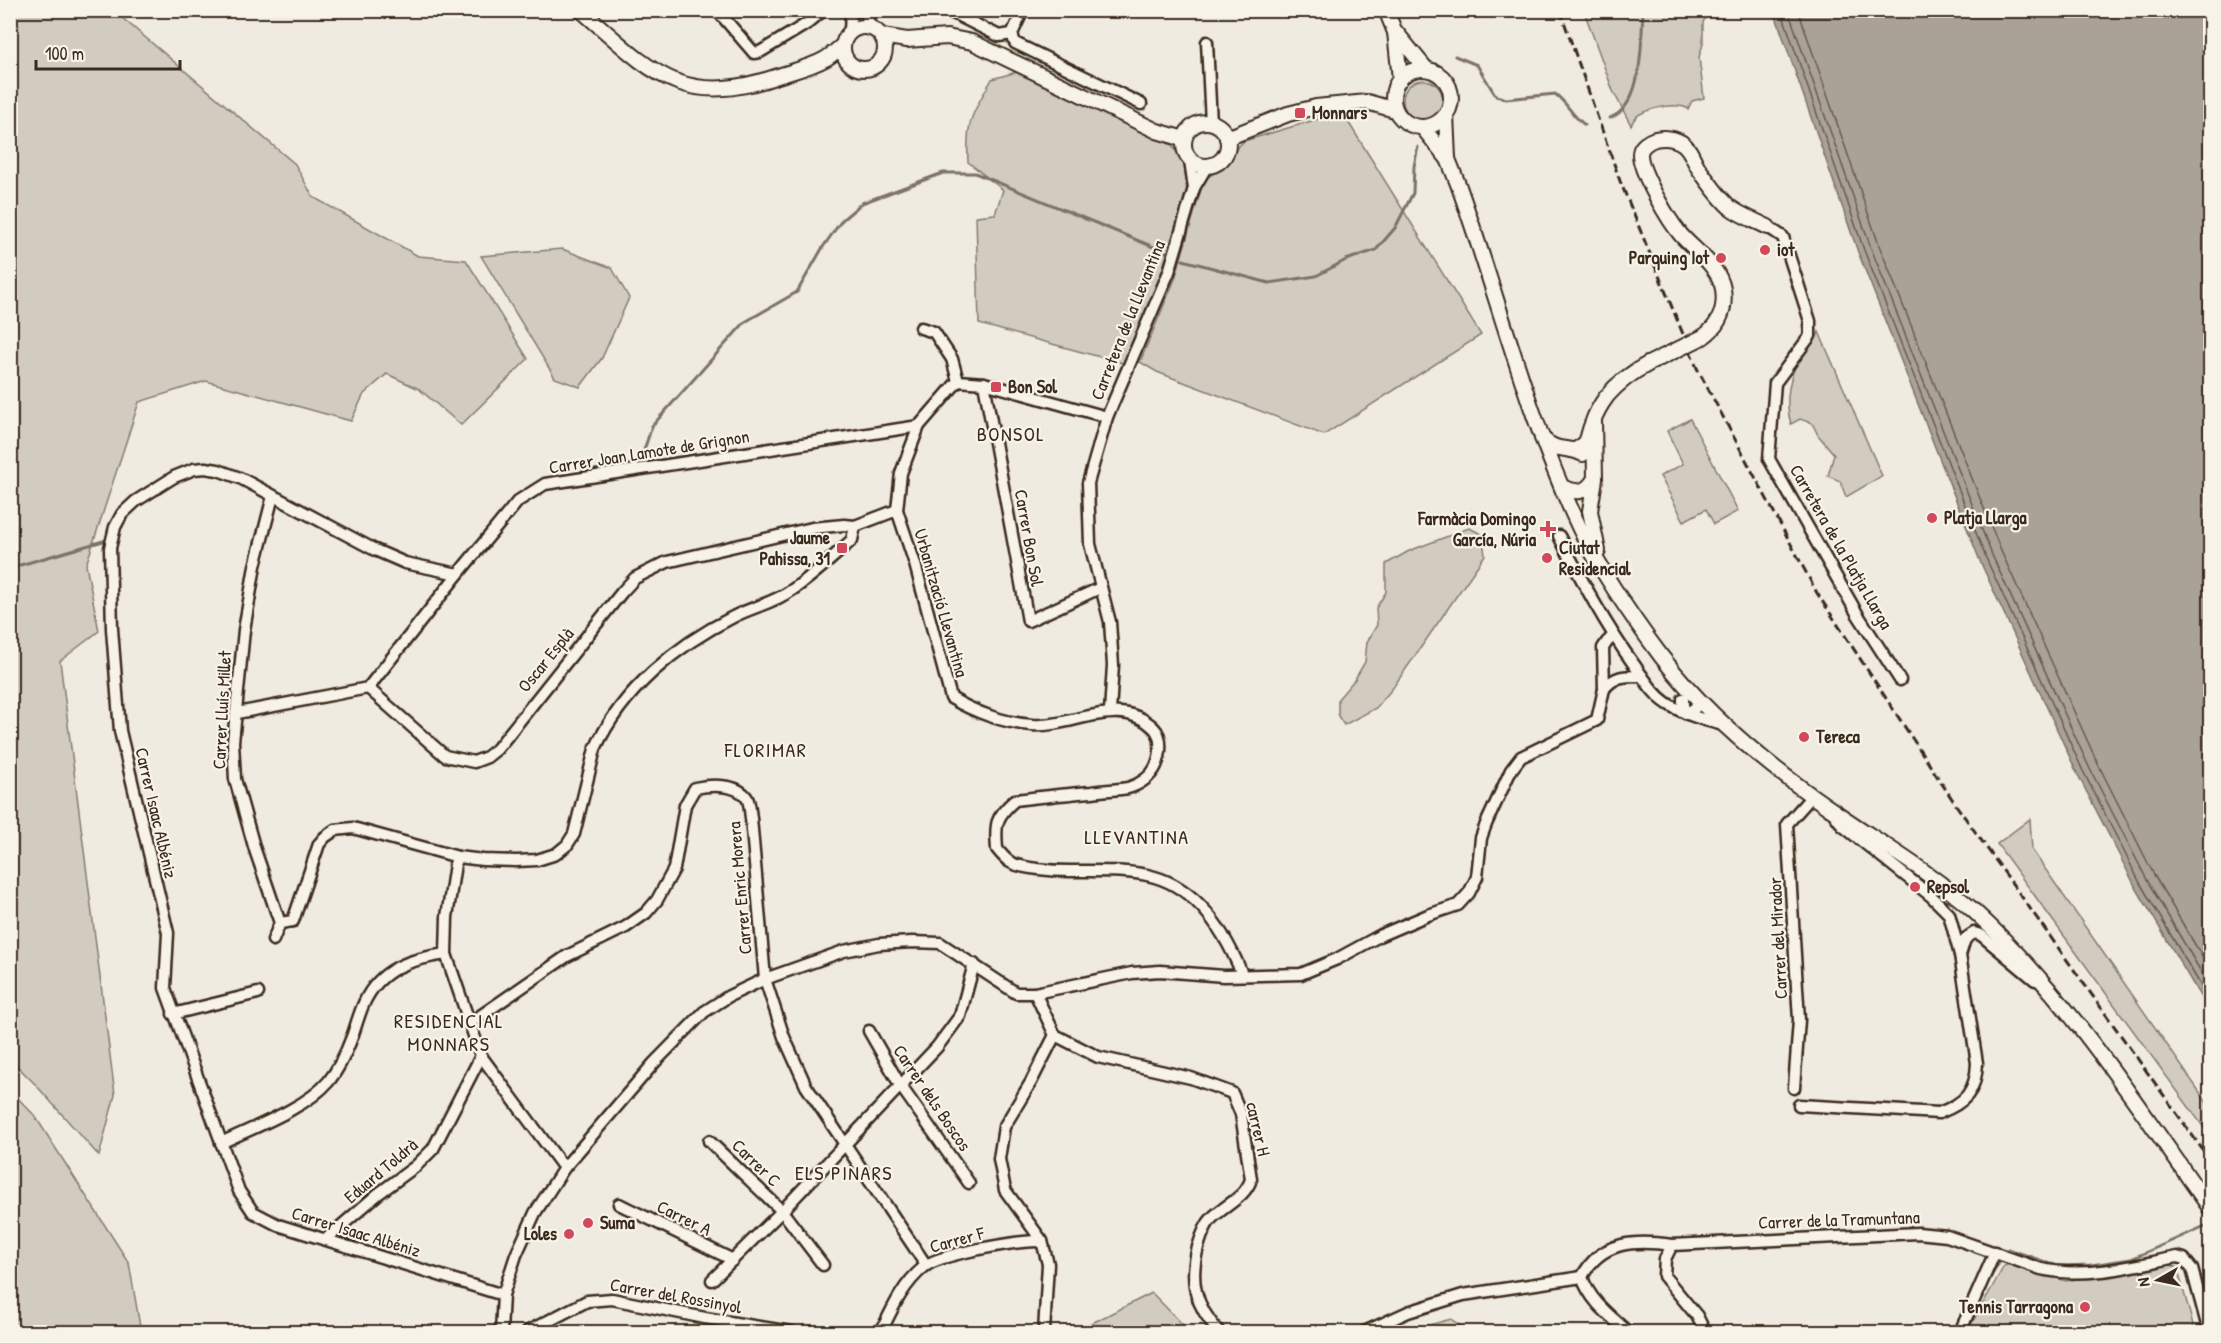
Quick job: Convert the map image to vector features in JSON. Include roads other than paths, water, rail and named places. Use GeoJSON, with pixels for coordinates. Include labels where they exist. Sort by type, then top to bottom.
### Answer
{"type":"FeatureCollection","features":[{"type":"Feature","properties":{"kind":"street"},"geometry":{"type":"LineString","coordinates":[[581,10],[656,72],[674,82],[692,87],[731,88],[755,84],[825,59],[843,45],[850,32],[851,10]]}},
{"type":"Feature","properties":{"kind":"street"},"geometry":{"type":"LineString","coordinates":[[721,12],[754,53],[760,52],[799,29],[823,10]]}},
{"type":"Feature","properties":{"kind":"street"},"geometry":{"type":"LineString","coordinates":[[865,10],[870,27],[882,36],[907,40],[947,37],[972,42],[1157,131],[1184,140]]}},
{"type":"Feature","properties":{"kind":"street"},"geometry":{"type":"LineString","coordinates":[[947,10],[999,36],[1012,34]]}},
{"type":"Feature","properties":{"kind":"street"},"geometry":{"type":"LineString","coordinates":[[1023,10],[1012,34],[1015,43],[1141,104]]}},
{"type":"Feature","properties":{"kind":"street"},"geometry":{"type":"LineString","coordinates":[[1386,10],[1394,30],[1426,69]]}},
{"type":"Feature","properties":{"kind":"street"},"geometry":{"type":"LineString","coordinates":[[850,32],[856,28],[870,27]]}},
{"type":"Feature","properties":{"kind":"street"},"geometry":{"type":"LineString","coordinates":[[1366,102],[1397,85],[1408,73],[1417,69],[1426,69],[1437,73],[1445,80],[1450,89],[1450,106],[1446,115],[1433,126],[1423,128],[1411,126],[1401,119],[1395,110],[1393,100],[1397,85],[1394,30]]}},
{"type":"Feature","properties":{"kind":"street"},"geometry":{"type":"LineString","coordinates":[[882,36],[885,43],[884,56]]}},
{"type":"Feature","properties":{"kind":"street"},"geometry":{"type":"LineString","coordinates":[[825,59],[850,64],[856,68],[869,69],[907,40]]}},
{"type":"Feature","properties":{"kind":"street"},"geometry":{"type":"LineString","coordinates":[[1207,42],[1211,123]]}},
{"type":"Feature","properties":{"kind":"street"},"geometry":{"type":"LineString","coordinates":[[843,45],[843,52],[850,64]]}},
{"type":"Feature","properties":{"kind":"street"},"geometry":{"type":"LineString","coordinates":[[1227,138],[1288,114],[1316,106],[1366,102],[1395,110]]}},
{"type":"Feature","properties":{"kind":"street"},"geometry":{"type":"LineString","coordinates":[[1446,115],[1448,159],[1478,240],[1542,438],[1562,488],[1602,568],[1685,692],[1698,698],[1753,750],[1812,796],[1938,881],[1975,912],[2048,988],[2086,1034],[2211,1208]]}},
{"type":"Feature","properties":{"kind":"street"},"geometry":{"type":"LineString","coordinates":[[1211,123],[1221,128],[1228,144],[1224,157],[1219,162],[1201,166],[1190,160],[1184,147],[1184,140],[1191,127],[1211,123]]}},
{"type":"Feature","properties":{"kind":"street"},"geometry":{"type":"LineString","coordinates":[[1423,128],[1448,159]]}},
{"type":"Feature","properties":{"kind":"street","name":"Carretera de la Platja Llarga"},"geometry":{"type":"LineString","coordinates":[[1575,450],[1588,440],[1599,409],[1608,395],[1624,380],[1648,364],[1703,337],[1712,330],[1720,318],[1723,287],[1707,261],[1681,235],[1663,207],[1644,169],[1640,154],[1641,147],[1651,140],[1672,138],[1690,150],[1699,169],[1730,207],[1783,237],[1810,321],[1810,336],[1775,383],[1769,459],[1858,615],[1900,680]]}},
{"type":"Feature","properties":{"kind":"street","name":"Carretera de la Llevantina"},"geometry":{"type":"LineString","coordinates":[[1190,160],[1194,188]]}},
{"type":"Feature","properties":{"kind":"street","name":"Carretera de la Llevantina"},"geometry":{"type":"LineString","coordinates":[[958,381],[984,383],[1107,417],[1169,272],[1194,188],[1207,166]]}},
{"type":"Feature","properties":{"kind":"street"},"geometry":{"type":"LineString","coordinates":[[897,510],[901,473],[920,426],[958,381],[952,358],[934,333],[921,328]]}},
{"type":"Feature","properties":{"kind":"street","name":"Carrer Bon Sol"},"geometry":{"type":"LineString","coordinates":[[984,383],[1028,621],[1100,588]]}},
{"type":"Feature","properties":{"kind":"street"},"geometry":{"type":"LineString","coordinates":[[1107,417],[1088,483],[1090,544],[1110,622],[1113,666],[1110,712]]}},
{"type":"Feature","properties":{"kind":"street"},"geometry":{"type":"LineString","coordinates":[[1594,420],[1595,479],[1590,511],[1602,568]]}},
{"type":"Feature","properties":{"kind":"street","name":"Carrer Joan Lamote de Grignon"},"geometry":{"type":"LineString","coordinates":[[368,688],[519,501],[545,484],[920,426]]}},
{"type":"Feature","properties":{"kind":"street"},"geometry":{"type":"LineString","coordinates":[[1542,438],[1557,449],[1575,450],[1589,458],[1595,479],[1589,488],[1581,492],[1562,488]]}},
{"type":"Feature","properties":{"kind":"street","name":"Carrer Isaac Albéniz"},"geometry":{"type":"LineString","coordinates":[[458,574],[405,564],[240,478],[218,470],[194,469],[156,488],[122,514],[115,527],[110,548],[112,629],[120,731],[168,933],[165,988],[239,1191],[253,1212],[278,1225],[503,1295]]}},
{"type":"Feature","properties":{"kind":"street","name":"Carrer Lluís Millet"},"geometry":{"type":"LineString","coordinates":[[273,496],[255,566],[244,630],[233,742],[235,779],[255,850],[280,923]]}},
{"type":"Feature","properties":{"kind":"street","name":"Oscar Esplà"},"geometry":{"type":"LineString","coordinates":[[368,688],[445,756],[474,762],[487,757],[497,749],[621,592],[635,578],[667,562],[812,528],[855,526],[897,510]]}},
{"type":"Feature","properties":{"kind":"street","name":"Urbanització Llevantina"},"geometry":{"type":"LineString","coordinates":[[897,510],[915,564],[951,698],[969,709],[1018,724],[1035,726],[1110,712],[1146,720],[1157,732],[1160,745],[1159,759],[1152,775],[1130,788],[1015,800],[1003,811],[997,823],[995,830],[997,849],[1012,864],[1055,871],[1128,873],[1149,876],[1173,884],[1201,907],[1220,927],[1242,975]]}},
{"type":"Feature","properties":{"kind":"street"},"geometry":{"type":"LineString","coordinates":[[273,940],[280,923],[293,921],[319,844],[334,831],[353,828],[458,857],[483,860],[537,860],[556,854],[567,845],[574,834],[595,748],[608,724],[646,679],[668,658],[700,635],[734,616],[790,591],[852,540],[855,526]]}},
{"type":"Feature","properties":{"kind":"street"},"geometry":{"type":"LineString","coordinates":[[1559,536],[1613,636],[1642,676],[1667,703],[1691,716],[1727,726]]}},
{"type":"Feature","properties":{"kind":"street"},"geometry":{"type":"LineString","coordinates":[[501,1332],[503,1295],[525,1233],[564,1168],[654,1063],[704,1012],[729,996],[765,979],[844,951],[879,944],[912,942],[940,943],[1016,993],[1035,993],[1132,973],[1301,974],[1337,959],[1381,935],[1458,905],[1469,893],[1478,877],[1481,838],[1511,770],[1521,757],[1597,720],[1604,689],[1604,648],[1613,636]]}},
{"type":"Feature","properties":{"kind":"street"},"geometry":{"type":"LineString","coordinates":[[1604,689],[1609,682],[1622,676],[1642,676]]}},
{"type":"Feature","properties":{"kind":"street"},"geometry":{"type":"LineString","coordinates":[[237,713],[368,688]]}},
{"type":"Feature","properties":{"kind":"street"},"geometry":{"type":"LineString","coordinates":[[1667,703],[1680,701],[1685,692]]}},
{"type":"Feature","properties":{"kind":"street"},"geometry":{"type":"LineString","coordinates":[[1685,692],[1683,706],[1688,714],[1696,707],[1698,698]]}},
{"type":"Feature","properties":{"kind":"street","name":"Carrer Enric Morera"},"geometry":{"type":"LineString","coordinates":[[470,1023],[567,956],[626,927],[645,913],[657,900],[674,869],[689,796],[695,788],[710,785],[731,788],[747,798],[752,818],[765,979]]}},
{"type":"Feature","properties":{"kind":"street","name":"Carrer del Mirador"},"geometry":{"type":"LineString","coordinates":[[1794,1088],[1799,1020],[1787,824],[1812,796]]}},
{"type":"Feature","properties":{"kind":"street"},"geometry":{"type":"LineString","coordinates":[[1799,1105],[1939,1113],[1957,1106],[1970,1094],[1976,1077],[1977,1063],[1959,955],[1949,914],[1843,826],[1831,809]]}},
{"type":"Feature","properties":{"kind":"street"},"geometry":{"type":"LineString","coordinates":[[458,857],[447,917],[446,954],[481,1056],[564,1168]]}},
{"type":"Feature","properties":{"kind":"street"},"geometry":{"type":"LineString","coordinates":[[1959,955],[1965,939],[1974,933],[1981,935],[2032,979],[2048,988]]}},
{"type":"Feature","properties":{"kind":"street"},"geometry":{"type":"LineString","coordinates":[[221,1143],[297,1105],[315,1094],[328,1081],[345,1055],[364,1003],[373,987],[387,972],[416,959],[446,954]]}},
{"type":"Feature","properties":{"kind":"street"},"geometry":{"type":"LineString","coordinates":[[712,1280],[782,1212],[937,1047],[960,1016],[974,964]]}},
{"type":"Feature","properties":{"kind":"street"},"geometry":{"type":"LineString","coordinates":[[765,979],[784,1037],[806,1086],[926,1265]]}},
{"type":"Feature","properties":{"kind":"street"},"geometry":{"type":"LineString","coordinates":[[173,1014],[258,993]]}},
{"type":"Feature","properties":{"kind":"street"},"geometry":{"type":"LineString","coordinates":[[1035,993],[1054,1035],[1031,1082],[1004,1127],[999,1159],[1005,1190],[1042,1241],[1048,1264],[1044,1332]]}},
{"type":"Feature","properties":{"kind":"street","name":"Carrer dels Boscos"},"geometry":{"type":"LineString","coordinates":[[869,1031],[900,1085],[969,1183]]}},
{"type":"Feature","properties":{"kind":"street","name":"carrer H"},"geometry":{"type":"LineString","coordinates":[[1054,1035],[1098,1056],[1191,1078],[1232,1093],[1241,1114],[1251,1179],[1242,1195],[1210,1220],[1201,1238],[1193,1268],[1194,1287],[1201,1307],[1220,1332]]}},
{"type":"Feature","properties":{"kind":"street","name":"Eduard Toldrà"},"geometry":{"type":"LineString","coordinates":[[325,1240],[378,1194],[416,1166],[433,1149],[481,1056]]}},
{"type":"Feature","properties":{"kind":"street","name":"Carrer C"},"geometry":{"type":"LineString","coordinates":[[709,1141],[782,1212],[823,1265]]}},
{"type":"Feature","properties":{"kind":"street","name":"Carrer A"},"geometry":{"type":"LineString","coordinates":[[619,1204],[733,1260]]}},
{"type":"Feature","properties":{"kind":"street","name":"Carrer de la Tramuntana"},"geometry":{"type":"LineString","coordinates":[[1582,1276],[1594,1260],[1614,1247],[1645,1241],[1672,1245],[1918,1233],[1947,1236],[2041,1269],[2080,1273],[2106,1271],[2177,1257],[2184,1259],[2192,1269],[2209,1332]]}},
{"type":"Feature","properties":{"kind":"street","name":"Carrer F"},"geometry":{"type":"LineString","coordinates":[[880,1332],[900,1294],[926,1265],[966,1252],[1027,1241],[1042,1241]]}},
{"type":"Feature","properties":{"kind":"street"},"geometry":{"type":"LineString","coordinates":[[1672,1245],[1665,1259],[1664,1276],[1697,1316],[1705,1332]]}},
{"type":"Feature","properties":{"kind":"street"},"geometry":{"type":"LineString","coordinates":[[1963,1327],[1997,1252]]}},
{"type":"Feature","properties":{"kind":"street"},"geometry":{"type":"LineString","coordinates":[[1364,1332],[1407,1312],[1453,1298],[1582,1276],[1587,1291],[1595,1302],[1628,1332]]}},
{"type":"Feature","properties":{"kind":"street","name":"Carrer del Rossinyol"},"geometry":{"type":"LineString","coordinates":[[527,1332],[587,1301],[612,1299],[791,1332]]}},
{"type":"Feature","properties":{"kind":"water"},"geometry":{"type":"Polygon","coordinates":[[[1774,11],[2210,11],[2210,1013],[2135,886],[2077,773],[1980,561],[1858,252],[1774,11]]]}},
{"type":"Feature","properties":{"kind":"waterway"},"geometry":{"type":"LineString","coordinates":[[1610,118],[1621,111],[1635,86],[1641,54],[1643,10]]}},
{"type":"Feature","properties":{"kind":"waterway"},"geometry":{"type":"LineString","coordinates":[[1455,56],[1477,65],[1496,96],[1506,99],[1555,94],[1585,125]]}},
{"type":"Feature","properties":{"kind":"waterway"},"geometry":{"type":"LineString","coordinates":[[1183,260],[1269,283],[1316,276],[1346,260],[1376,250],[1395,228],[1413,193],[1414,166],[1418,147]]}},
{"type":"Feature","properties":{"kind":"waterway"},"geometry":{"type":"LineString","coordinates":[[638,468],[652,426],[745,322],[797,292],[823,247],[842,220],[862,203],[943,173],[975,173],[1168,253]]}},
{"type":"Feature","properties":{"kind":"waterway"},"geometry":{"type":"LineString","coordinates":[[10,568],[110,539]]}},
{"type":"Feature","properties":{"kind":"waterway"},"geometry":{"type":"LineString","coordinates":[[2006,1253],[2008,1249],[2057,1266],[2091,1265],[2131,1259],[2205,1226]]}},
{"type":"Feature","properties":{"kind":"waterway"},"geometry":{"type":"LineString","coordinates":[[1987,1283],[2002,1258]]}},
{"type":"Feature","properties":{"kind":"railway"},"geometry":{"type":"LineString","coordinates":[[1560,10],[1620,181],[1697,368],[1817,593],[1956,805],[2210,1160]]}},
{"type":"Feature","properties":{"kind":"place","name":"Monnars"},"geometry":{"type":"Point","coordinates":[1300,113]}},
{"type":"Feature","properties":{"kind":"place","name":"iot"},"geometry":{"type":"Point","coordinates":[1765,250]}},
{"type":"Feature","properties":{"kind":"place","name":"Parquing Iot"},"geometry":{"type":"Point","coordinates":[1721,258]}},
{"type":"Feature","properties":{"kind":"place","name":"Bon Sol"},"geometry":{"type":"Point","coordinates":[996,387]}},
{"type":"Feature","properties":{"kind":"place","name":"Platja Llarga"},"geometry":{"type":"Point","coordinates":[1932,518]}},
{"type":"Feature","properties":{"kind":"place","name":"Farmàcia Domingo García, Núria"},"geometry":{"type":"Point","coordinates":[1548,529]}},
{"type":"Feature","properties":{"kind":"place","name":"Jaume Pahissa, 31"},"geometry":{"type":"Point","coordinates":[842,548]}},
{"type":"Feature","properties":{"kind":"place","name":"Ciutat Residencial"},"geometry":{"type":"Point","coordinates":[1547,558]}},
{"type":"Feature","properties":{"kind":"place","name":"Tereca"},"geometry":{"type":"Point","coordinates":[1804,737]}},
{"type":"Feature","properties":{"kind":"place","name":"Repsol"},"geometry":{"type":"Point","coordinates":[1915,887]}},
{"type":"Feature","properties":{"kind":"place","name":"Suma"},"geometry":{"type":"Point","coordinates":[588,1223]}},
{"type":"Feature","properties":{"kind":"place","name":"Loles"},"geometry":{"type":"Point","coordinates":[569,1234]}},
{"type":"Feature","properties":{"kind":"place","name":"Tennis Tarragona"},"geometry":{"type":"Point","coordinates":[2085,1307]}},
{"type":"Feature","properties":{"kind":"district","name":"BONSOL"},"geometry":{"type":"Point","coordinates":[1011,434]}},
{"type":"Feature","properties":{"kind":"district","name":"FLORIMAR"},"geometry":{"type":"Point","coordinates":[766,750]}},
{"type":"Feature","properties":{"kind":"district","name":"LLEVANTINA"},"geometry":{"type":"Point","coordinates":[1137,837]}},
{"type":"Feature","properties":{"kind":"district","name":"RESIDENCIAL MONNARS"},"geometry":{"type":"Point","coordinates":[449,1032]}},
{"type":"Feature","properties":{"kind":"district","name":"ELS PINARS"},"geometry":{"type":"Point","coordinates":[844,1173]}}]}
